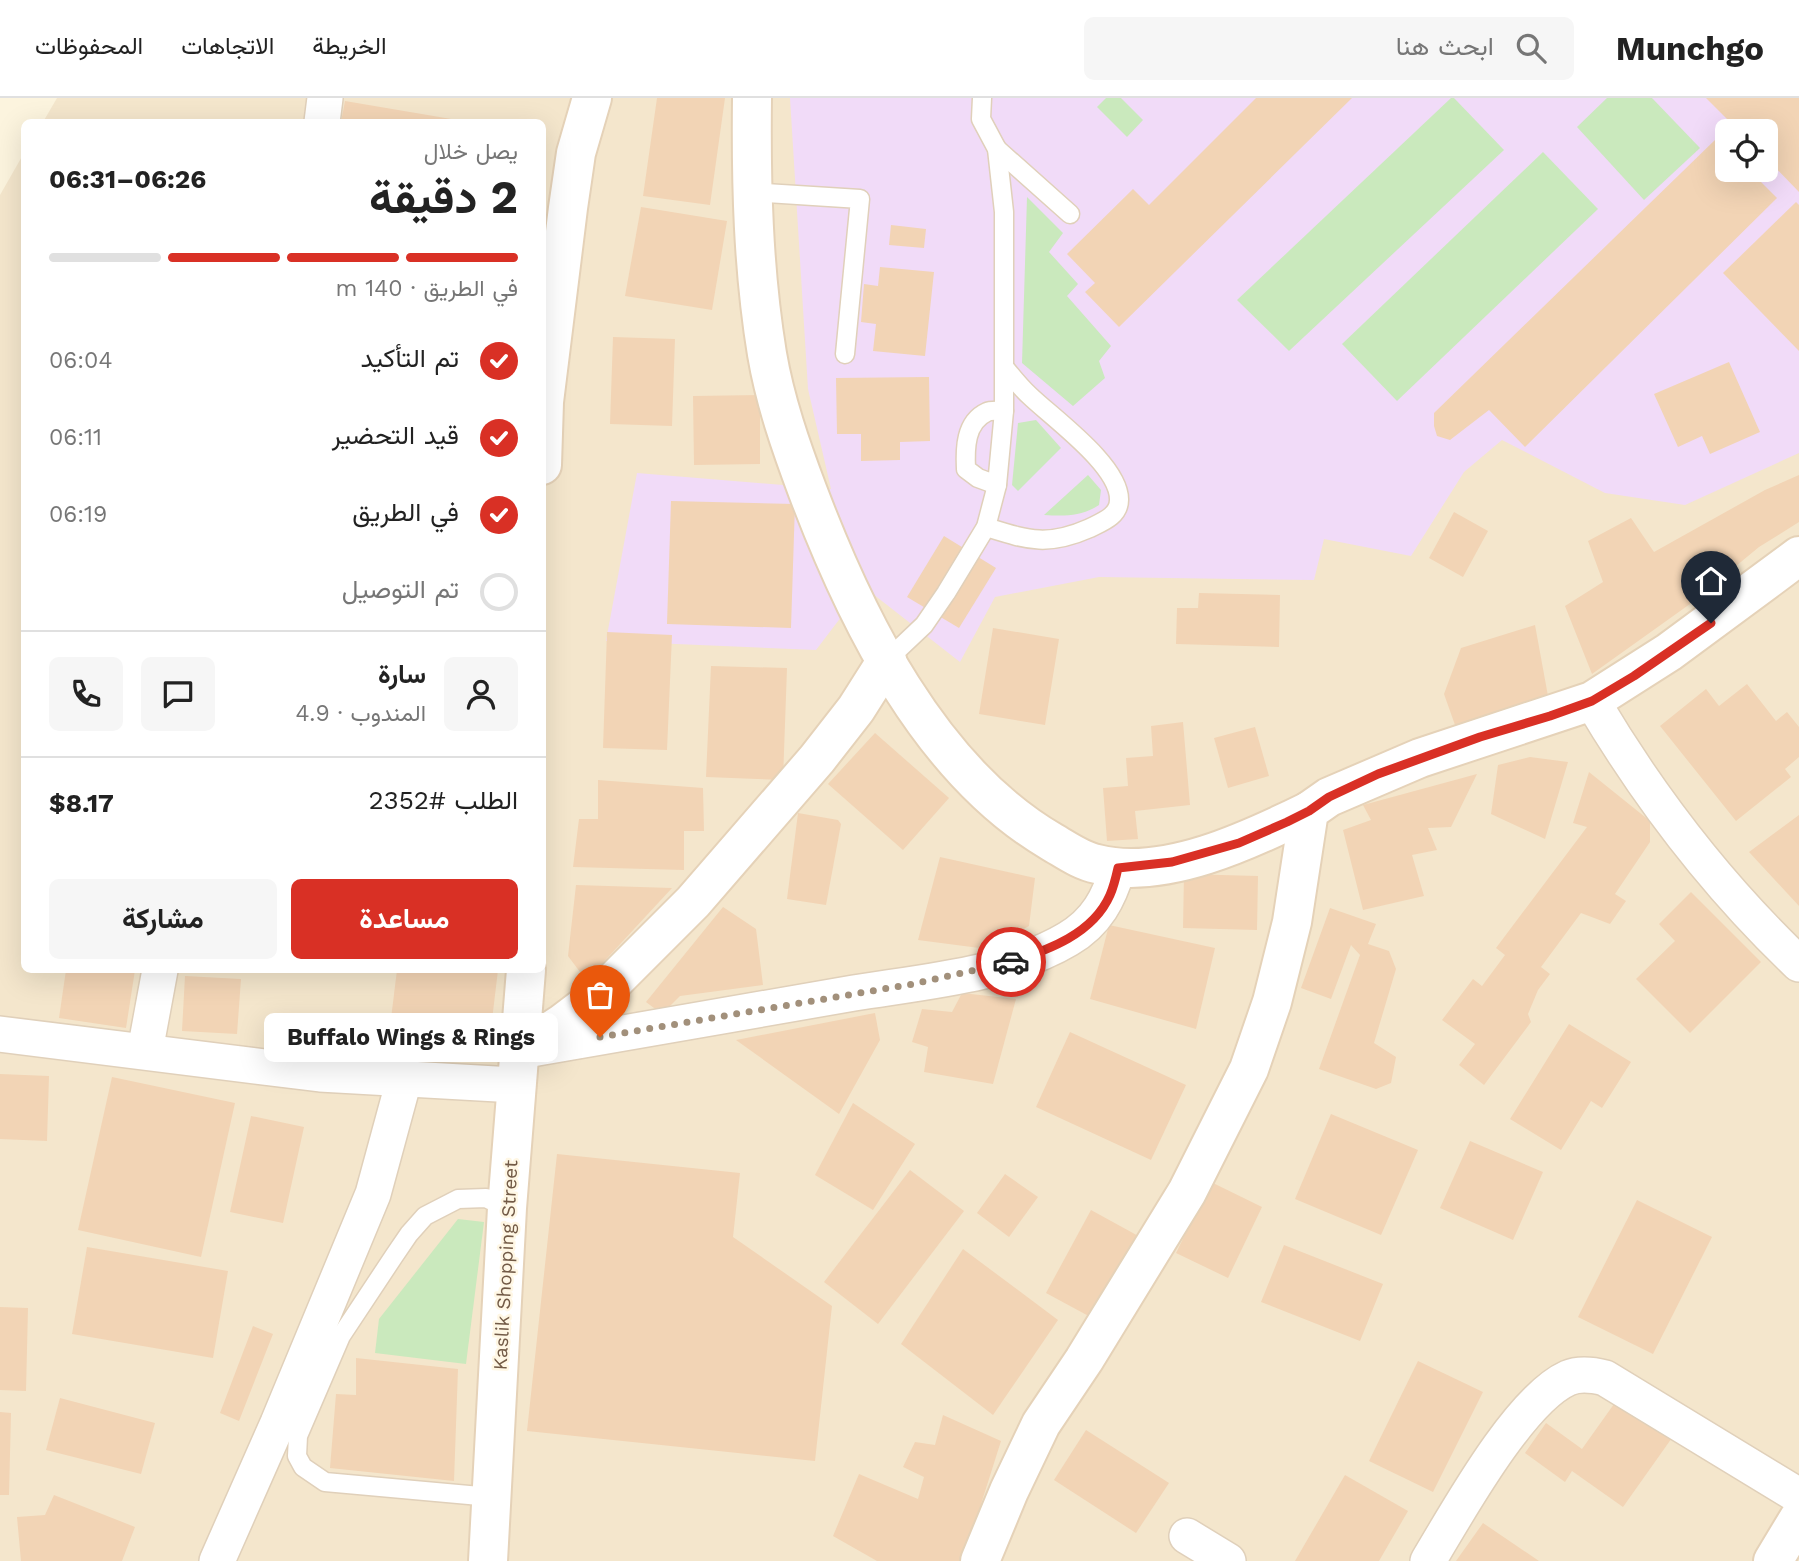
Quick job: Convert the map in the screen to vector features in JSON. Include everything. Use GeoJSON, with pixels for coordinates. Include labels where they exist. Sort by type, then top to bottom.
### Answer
{"type":"FeatureCollection","features":[{"type":"Feature","properties":{"kind":"street"},"geometry":{"type":"LineString","coordinates":[[322,119],[325,98]]}},
{"type":"Feature","properties":{"kind":"street"},"geometry":{"type":"LineString","coordinates":[[546,379],[576,153],[592,98]]}},
{"type":"Feature","properties":{"kind":"street"},"geometry":{"type":"LineString","coordinates":[[752,98],[752,192],[756,259],[767,355],[787,436],[831,552],[887,660],[935,735],[1000,806],[1037,833],[1095,864],[1118,868],[1151,866],[1195,858],[1239,843],[1388,770],[1592,701],[1669,652],[1799,556]]}},
{"type":"Feature","properties":{"kind":"street"},"geometry":{"type":"LineString","coordinates":[[518,1068],[563,1023],[600,995],[693,902],[817,759],[856,709],[887,660]]}},
{"type":"Feature","properties":{"kind":"street"},"geometry":{"type":"LineString","coordinates":[[1592,701],[1634,771],[1688,844],[1743,907],[1799,964]]}},
{"type":"Feature","properties":{"kind":"street"},"geometry":{"type":"LineString","coordinates":[[980,1561],[1041,1424],[1084,1360],[1187,1192],[1249,1069],[1272,1002],[1292,922],[1309,811]]}},
{"type":"Feature","properties":{"kind":"street"},"geometry":{"type":"LineString","coordinates":[[0,1034],[320,1074],[404,1080],[518,1068],[1000,965],[1045,950],[1069,939],[1105,904],[1118,868]]}},
{"type":"Feature","properties":{"kind":"street"},"geometry":{"type":"LineString","coordinates":[[145,1051],[159,973]]}},
{"type":"Feature","properties":{"kind":"street","name":"Kaslik Shopping Street"},"geometry":{"type":"LineString","coordinates":[[488,1561],[507,1208],[527,973]]}},
{"type":"Feature","properties":{"kind":"street"},"geometry":{"type":"LineString","coordinates":[[217,1561],[278,1423],[373,1194],[404,1080]]}},
{"type":"Feature","properties":{"kind":"street"},"geometry":{"type":"LineString","coordinates":[[1428,1561],[1461,1506],[1527,1411],[1548,1391],[1568,1378],[1581,1374],[1605,1378],[1799,1496]]}},
{"type":"Feature","properties":{"kind":"street"},"geometry":{"type":"LineString","coordinates":[[1773,1561],[1799,1518]]}},
{"type":"Feature","properties":{"kind":"street"},"geometry":{"type":"LineString","coordinates":[[1187,1535],[1228,1561]]}},
{"type":"Feature","properties":{"kind":"lane"},"geometry":{"type":"LineString","coordinates":[[982,98],[981,119],[997,149],[1070,214]]}},
{"type":"Feature","properties":{"kind":"lane"},"geometry":{"type":"LineString","coordinates":[[887,660],[924,625],[986,527],[997,485],[1005,368],[1004,212],[997,149]]}},
{"type":"Feature","properties":{"kind":"lane"},"geometry":{"type":"LineString","coordinates":[[752,192],[860,199],[845,354]]}},
{"type":"Feature","properties":{"kind":"lane"},"geometry":{"type":"LineString","coordinates":[[986,527],[1031,541],[1074,535],[1113,516],[1119,502],[1115,481],[1103,466],[1028,394],[1005,368]]}},
{"type":"Feature","properties":{"kind":"lane"},"geometry":{"type":"LineString","coordinates":[[997,485],[978,478],[966,469],[967,437],[971,426],[986,412],[1004,411]]}},
{"type":"Feature","properties":{"kind":"lane"},"geometry":{"type":"LineString","coordinates":[[491,1497],[324,1482],[303,1467],[297,1456],[298,1436],[341,1336],[409,1234],[425,1216],[458,1199],[471,1197],[486,1198],[507,1208]]}},
{"type":"Feature","properties":{"kind":"shaded area"},"geometry":{"type":"Polygon","coordinates":[[[57,98],[1799,98],[1799,1561],[0,1561],[0,195],[21,158],[21,973],[546,973],[546,119],[45,119],[57,98]]]}},
{"type":"Feature","properties":{"kind":"shaded area"},"geometry":{"type":"Polygon","coordinates":[[[790,98],[1799,98],[1799,453],[1685,505],[1605,493],[1502,440],[1464,472],[1411,556],[1324,539],[1314,580],[1099,577],[995,597],[960,662],[864,587],[816,650],[606,641],[637,473],[831,489],[808,389],[790,98]]]}},
{"type":"Feature","properties":{"kind":"green space"},"geometry":{"type":"Polygon","coordinates":[[[1106,98],[1121,98],[1143,120],[1127,137],[1097,107],[1106,98]]]}},
{"type":"Feature","properties":{"kind":"green space"},"geometry":{"type":"Polygon","coordinates":[[[1454,98],[1504,150],[1289,351],[1237,300],[1454,98]]]}},
{"type":"Feature","properties":{"kind":"green space"},"geometry":{"type":"Polygon","coordinates":[[[1607,98],[1652,98],[1700,148],[1644,200],[1577,127],[1607,98]]]}},
{"type":"Feature","properties":{"kind":"green space"},"geometry":{"type":"Polygon","coordinates":[[[1543,152],[1598,209],[1397,401],[1342,344],[1543,152]]]}},
{"type":"Feature","properties":{"kind":"green space"},"geometry":{"type":"Polygon","coordinates":[[[1027,197],[1063,233],[1049,252],[1078,284],[1067,296],[1111,346],[1099,361],[1105,378],[1073,406],[1022,363],[1027,197]]]}},
{"type":"Feature","properties":{"kind":"green space"},"geometry":{"type":"Polygon","coordinates":[[[1036,420],[1061,448],[1018,491],[1012,485],[1018,423],[1036,420]]]}},
{"type":"Feature","properties":{"kind":"green space"},"geometry":{"type":"Polygon","coordinates":[[[1088,475],[1101,490],[1099,505],[1079,514],[1044,515],[1088,475]]]}},
{"type":"Feature","properties":{"kind":"green space"},"geometry":{"type":"Polygon","coordinates":[[[458,1219],[484,1222],[466,1364],[375,1353],[379,1319],[458,1219]]]}},
{"type":"Feature","properties":{"kind":"building"},"geometry":{"type":"Polygon","coordinates":[[[657,98],[725,98],[710,205],[643,196],[657,98]]]}},
{"type":"Feature","properties":{"kind":"building"},"geometry":{"type":"Polygon","coordinates":[[[1256,98],[1352,98],[1119,327],[1085,292],[1095,283],[1067,254],[1133,189],[1149,205],[1256,98]]]}},
{"type":"Feature","properties":{"kind":"building"},"geometry":{"type":"Polygon","coordinates":[[[1706,98],[1799,98],[1799,192],[1778,170],[1778,119],[1727,119],[1706,98]]]}},
{"type":"Feature","properties":{"kind":"building"},"geometry":{"type":"Polygon","coordinates":[[[345,101],[451,119],[342,119],[345,101]]]}},
{"type":"Feature","properties":{"kind":"building"},"geometry":{"type":"Polygon","coordinates":[[[1715,140],[1715,182],[1761,182],[1777,198],[1525,447],[1489,410],[1450,440],[1437,436],[1434,413],[1715,140]]]}},
{"type":"Feature","properties":{"kind":"building"},"geometry":{"type":"Polygon","coordinates":[[[1796,202],[1799,205],[1799,351],[1723,273],[1796,202]]]}},
{"type":"Feature","properties":{"kind":"building"},"geometry":{"type":"Polygon","coordinates":[[[641,207],[727,221],[712,310],[625,296],[641,207]]]}},
{"type":"Feature","properties":{"kind":"building"},"geometry":{"type":"Polygon","coordinates":[[[891,225],[926,229],[924,248],[889,245],[891,225]]]}},
{"type":"Feature","properties":{"kind":"building"},"geometry":{"type":"Polygon","coordinates":[[[880,267],[934,272],[925,356],[873,351],[876,324],[861,322],[864,284],[878,286],[880,267]]]}},
{"type":"Feature","properties":{"kind":"building"},"geometry":{"type":"Polygon","coordinates":[[[613,337],[675,339],[672,426],[610,424],[613,337]]]}},
{"type":"Feature","properties":{"kind":"building"},"geometry":{"type":"Polygon","coordinates":[[[1729,362],[1760,432],[1710,454],[1702,436],[1678,447],[1654,394],[1729,362]]]}},
{"type":"Feature","properties":{"kind":"building"},"geometry":{"type":"Polygon","coordinates":[[[929,377],[930,441],[900,442],[900,460],[861,461],[861,434],[837,434],[836,378],[929,377]]]}},
{"type":"Feature","properties":{"kind":"building"},"geometry":{"type":"Polygon","coordinates":[[[760,395],[760,464],[694,465],[693,396],[760,395]]]}},
{"type":"Feature","properties":{"kind":"building"},"geometry":{"type":"Polygon","coordinates":[[[1799,475],[1799,522],[1759,547],[1690,604],[1592,674],[1565,606],[1603,582],[1588,541],[1631,518],[1654,552],[1765,490],[1799,475]]]}},
{"type":"Feature","properties":{"kind":"building"},"geometry":{"type":"Polygon","coordinates":[[[671,501],[795,504],[791,628],[667,624],[671,501]]]}},
{"type":"Feature","properties":{"kind":"building"},"geometry":{"type":"Polygon","coordinates":[[[1454,512],[1488,531],[1463,577],[1429,558],[1454,512]]]}},
{"type":"Feature","properties":{"kind":"building"},"geometry":{"type":"Polygon","coordinates":[[[944,536],[996,568],[959,628],[907,597],[944,536]]]}},
{"type":"Feature","properties":{"kind":"building"},"geometry":{"type":"Polygon","coordinates":[[[1199,593],[1280,595],[1279,647],[1176,644],[1177,608],[1198,608],[1199,593]]]}},
{"type":"Feature","properties":{"kind":"building"},"geometry":{"type":"Polygon","coordinates":[[[1535,625],[1548,696],[1455,725],[1444,694],[1461,648],[1535,625]]]}},
{"type":"Feature","properties":{"kind":"building"},"geometry":{"type":"Polygon","coordinates":[[[993,628],[1059,639],[1045,725],[979,714],[993,628]]]}},
{"type":"Feature","properties":{"kind":"building"},"geometry":{"type":"Polygon","coordinates":[[[607,632],[672,635],[667,750],[603,748],[607,632]]]}},
{"type":"Feature","properties":{"kind":"building"},"geometry":{"type":"Polygon","coordinates":[[[711,666],[787,668],[783,780],[706,777],[711,666]]]}},
{"type":"Feature","properties":{"kind":"building"},"geometry":{"type":"Polygon","coordinates":[[[1747,684],[1776,721],[1787,712],[1799,727],[1799,757],[1785,769],[1791,777],[1736,821],[1660,726],[1706,689],[1719,706],[1747,684]]]}},
{"type":"Feature","properties":{"kind":"building"},"geometry":{"type":"Polygon","coordinates":[[[1183,722],[1190,805],[1135,811],[1138,839],[1107,841],[1103,788],[1128,786],[1126,758],[1153,756],[1151,726],[1183,722]]]}},
{"type":"Feature","properties":{"kind":"building"},"geometry":{"type":"Polygon","coordinates":[[[1255,727],[1269,776],[1228,788],[1214,738],[1255,727]]]}},
{"type":"Feature","properties":{"kind":"building"},"geometry":{"type":"Polygon","coordinates":[[[875,733],[949,798],[903,850],[828,784],[875,733]]]}},
{"type":"Feature","properties":{"kind":"building"},"geometry":{"type":"Polygon","coordinates":[[[1530,757],[1568,762],[1545,839],[1491,814],[1498,765],[1530,757]]]}},
{"type":"Feature","properties":{"kind":"building"},"geometry":{"type":"Polygon","coordinates":[[[1589,772],[1650,821],[1650,842],[1615,894],[1626,901],[1610,924],[1581,913],[1541,967],[1550,974],[1538,990],[1528,1014],[1531,1022],[1484,1085],[1459,1065],[1475,1044],[1442,1020],[1473,979],[1482,986],[1505,955],[1496,948],[1587,827],[1573,823],[1589,772]]]}},
{"type":"Feature","properties":{"kind":"building"},"geometry":{"type":"Polygon","coordinates":[[[1477,774],[1451,827],[1428,828],[1437,850],[1412,855],[1424,896],[1363,910],[1343,830],[1371,820],[1363,805],[1477,774]]]}},
{"type":"Feature","properties":{"kind":"building"},"geometry":{"type":"Polygon","coordinates":[[[598,780],[703,788],[704,831],[684,831],[684,870],[573,867],[579,819],[598,819],[598,780]]]}},
{"type":"Feature","properties":{"kind":"building"},"geometry":{"type":"Polygon","coordinates":[[[798,813],[838,820],[841,824],[826,905],[787,899],[798,813]]]}},
{"type":"Feature","properties":{"kind":"building"},"geometry":{"type":"Polygon","coordinates":[[[1799,815],[1799,906],[1749,852],[1799,815]]]}},
{"type":"Feature","properties":{"kind":"building"},"geometry":{"type":"Polygon","coordinates":[[[940,857],[1035,878],[1029,926],[987,949],[918,940],[940,857]]]}},
{"type":"Feature","properties":{"kind":"building"},"geometry":{"type":"Polygon","coordinates":[[[1184,874],[1258,876],[1257,930],[1183,928],[1184,874]]]}},
{"type":"Feature","properties":{"kind":"building"},"geometry":{"type":"Polygon","coordinates":[[[576,885],[672,888],[597,969],[580,972],[568,956],[576,885]]]}},
{"type":"Feature","properties":{"kind":"building"},"geometry":{"type":"Polygon","coordinates":[[[1691,892],[1761,962],[1690,1033],[1636,979],[1675,941],[1659,924],[1691,892]]]}},
{"type":"Feature","properties":{"kind":"building"},"geometry":{"type":"Polygon","coordinates":[[[723,907],[756,929],[763,985],[680,996],[662,1014],[646,1002],[723,907]]]}},
{"type":"Feature","properties":{"kind":"building"},"geometry":{"type":"Polygon","coordinates":[[[1330,908],[1376,924],[1368,944],[1389,951],[1396,969],[1374,1043],[1396,1057],[1391,1083],[1376,1089],[1319,1069],[1360,955],[1351,945],[1331,999],[1301,988],[1330,908]]]}},
{"type":"Feature","properties":{"kind":"building"},"geometry":{"type":"Polygon","coordinates":[[[1109,925],[1215,948],[1196,1029],[1090,999],[1109,925]]]}},
{"type":"Feature","properties":{"kind":"building"},"geometry":{"type":"Polygon","coordinates":[[[66,973],[135,973],[126,1028],[59,1018],[66,973]]]}},
{"type":"Feature","properties":{"kind":"building"},"geometry":{"type":"Polygon","coordinates":[[[397,973],[498,973],[487,1062],[387,1051],[397,973]]]}},
{"type":"Feature","properties":{"kind":"building"},"geometry":{"type":"Polygon","coordinates":[[[185,976],[241,979],[237,1034],[182,1031],[185,976]]]}},
{"type":"Feature","properties":{"kind":"building"},"geometry":{"type":"Polygon","coordinates":[[[962,993],[1016,999],[993,1084],[924,1072],[928,1047],[912,1042],[922,1009],[952,1012],[962,993]]]}},
{"type":"Feature","properties":{"kind":"building"},"geometry":{"type":"Polygon","coordinates":[[[875,1013],[880,1040],[839,1114],[736,1040],[875,1013]]]}},
{"type":"Feature","properties":{"kind":"building"},"geometry":{"type":"Polygon","coordinates":[[[1569,1024],[1631,1062],[1602,1108],[1591,1101],[1561,1150],[1510,1119],[1569,1024]]]}},
{"type":"Feature","properties":{"kind":"building"},"geometry":{"type":"Polygon","coordinates":[[[1070,1032],[1186,1085],[1151,1160],[1036,1107],[1070,1032]]]}},
{"type":"Feature","properties":{"kind":"building"},"geometry":{"type":"Polygon","coordinates":[[[0,1074],[49,1076],[47,1141],[0,1139],[0,1074]]]}},
{"type":"Feature","properties":{"kind":"building"},"geometry":{"type":"Polygon","coordinates":[[[112,1077],[235,1103],[201,1257],[78,1230],[112,1077]]]}},
{"type":"Feature","properties":{"kind":"building"},"geometry":{"type":"Polygon","coordinates":[[[853,1103],[915,1144],[873,1210],[815,1175],[853,1103]]]}},
{"type":"Feature","properties":{"kind":"building"},"geometry":{"type":"Polygon","coordinates":[[[1331,1114],[1418,1150],[1381,1235],[1295,1199],[1331,1114]]]}},
{"type":"Feature","properties":{"kind":"building"},"geometry":{"type":"Polygon","coordinates":[[[251,1116],[304,1127],[283,1223],[230,1212],[251,1116]]]}},
{"type":"Feature","properties":{"kind":"building"},"geometry":{"type":"Polygon","coordinates":[[[1470,1141],[1543,1172],[1513,1240],[1440,1208],[1470,1141]]]}},
{"type":"Feature","properties":{"kind":"building"},"geometry":{"type":"Polygon","coordinates":[[[557,1154],[740,1173],[733,1237],[832,1306],[815,1461],[527,1431],[557,1154]]]}},
{"type":"Feature","properties":{"kind":"building"},"geometry":{"type":"Polygon","coordinates":[[[910,1170],[964,1211],[878,1324],[824,1282],[910,1170]]]}},
{"type":"Feature","properties":{"kind":"building"},"geometry":{"type":"Polygon","coordinates":[[[1005,1174],[1038,1197],[1009,1237],[977,1213],[1005,1174]]]}},
{"type":"Feature","properties":{"kind":"building"},"geometry":{"type":"Polygon","coordinates":[[[1211,1182],[1262,1207],[1228,1278],[1176,1253],[1211,1182]]]}},
{"type":"Feature","properties":{"kind":"building"},"geometry":{"type":"Polygon","coordinates":[[[1637,1200],[1712,1237],[1653,1354],[1578,1317],[1637,1200]]]}},
{"type":"Feature","properties":{"kind":"building"},"geometry":{"type":"Polygon","coordinates":[[[1091,1210],[1142,1238],[1096,1320],[1046,1293],[1091,1210]]]}},
{"type":"Feature","properties":{"kind":"building"},"geometry":{"type":"Polygon","coordinates":[[[1284,1245],[1383,1284],[1360,1341],[1261,1302],[1284,1245]]]}},
{"type":"Feature","properties":{"kind":"building"},"geometry":{"type":"Polygon","coordinates":[[[87,1247],[228,1271],[213,1358],[72,1334],[87,1247]]]}},
{"type":"Feature","properties":{"kind":"building"},"geometry":{"type":"Polygon","coordinates":[[[963,1249],[1058,1320],[993,1415],[901,1344],[963,1249]]]}},
{"type":"Feature","properties":{"kind":"building"},"geometry":{"type":"Polygon","coordinates":[[[0,1307],[28,1308],[26,1391],[0,1390],[0,1307]]]}},
{"type":"Feature","properties":{"kind":"building"},"geometry":{"type":"Polygon","coordinates":[[[253,1326],[273,1334],[239,1421],[220,1413],[253,1326]]]}},
{"type":"Feature","properties":{"kind":"building"},"geometry":{"type":"Polygon","coordinates":[[[356,1358],[458,1369],[454,1481],[330,1468],[336,1394],[356,1395],[356,1358]]]}},
{"type":"Feature","properties":{"kind":"building"},"geometry":{"type":"Polygon","coordinates":[[[1418,1361],[1483,1392],[1433,1492],[1369,1461],[1418,1361]]]}},
{"type":"Feature","properties":{"kind":"building"},"geometry":{"type":"Polygon","coordinates":[[[1619,1397],[1674,1435],[1623,1507],[1572,1471],[1565,1482],[1525,1453],[1546,1423],[1582,1449],[1619,1397]]]}},
{"type":"Feature","properties":{"kind":"building"},"geometry":{"type":"Polygon","coordinates":[[[60,1398],[155,1423],[141,1474],[46,1450],[60,1398]]]}},
{"type":"Feature","properties":{"kind":"building"},"geometry":{"type":"Polygon","coordinates":[[[0,1412],[11,1413],[9,1495],[0,1495],[0,1412]]]}},
{"type":"Feature","properties":{"kind":"building"},"geometry":{"type":"Polygon","coordinates":[[[943,1415],[1001,1441],[963,1561],[877,1561],[833,1536],[859,1474],[918,1499],[924,1477],[903,1467],[915,1442],[935,1445],[943,1415]]]}},
{"type":"Feature","properties":{"kind":"building"},"geometry":{"type":"Polygon","coordinates":[[[1086,1430],[1169,1483],[1136,1533],[1054,1480],[1086,1430]]]}},
{"type":"Feature","properties":{"kind":"building"},"geometry":{"type":"Polygon","coordinates":[[[1345,1475],[1408,1511],[1379,1561],[1295,1561],[1345,1475]]]}},
{"type":"Feature","properties":{"kind":"building"},"geometry":{"type":"Polygon","coordinates":[[[54,1495],[135,1527],[122,1561],[21,1561],[17,1517],[45,1515],[54,1495]]]}},
{"type":"Feature","properties":{"kind":"building"},"geometry":{"type":"Polygon","coordinates":[[[1483,1523],[1539,1561],[1456,1561],[1483,1523]]]}},
{"type":"Feature","properties":{"kind":"way so far"},"geometry":{"type":"LineString","coordinates":[[600,1037],[913,984],[1011,962]]}},
{"type":"Feature","properties":{"kind":"place","name":"Buffalo Wings & Rings"},"geometry":{"type":"Point","coordinates":[600,1037]}},
{"type":"Feature","properties":{"kind":"route"},"geometry":{"type":"LineString","coordinates":[[1011,962],[1069,939],[1085,926],[1105,904],[1118,868],[1151,866],[1195,858],[1239,843],[1287,822],[1309,811],[1319,802],[1378,774],[1592,701],[1634,676],[1711,623]]}}]}
